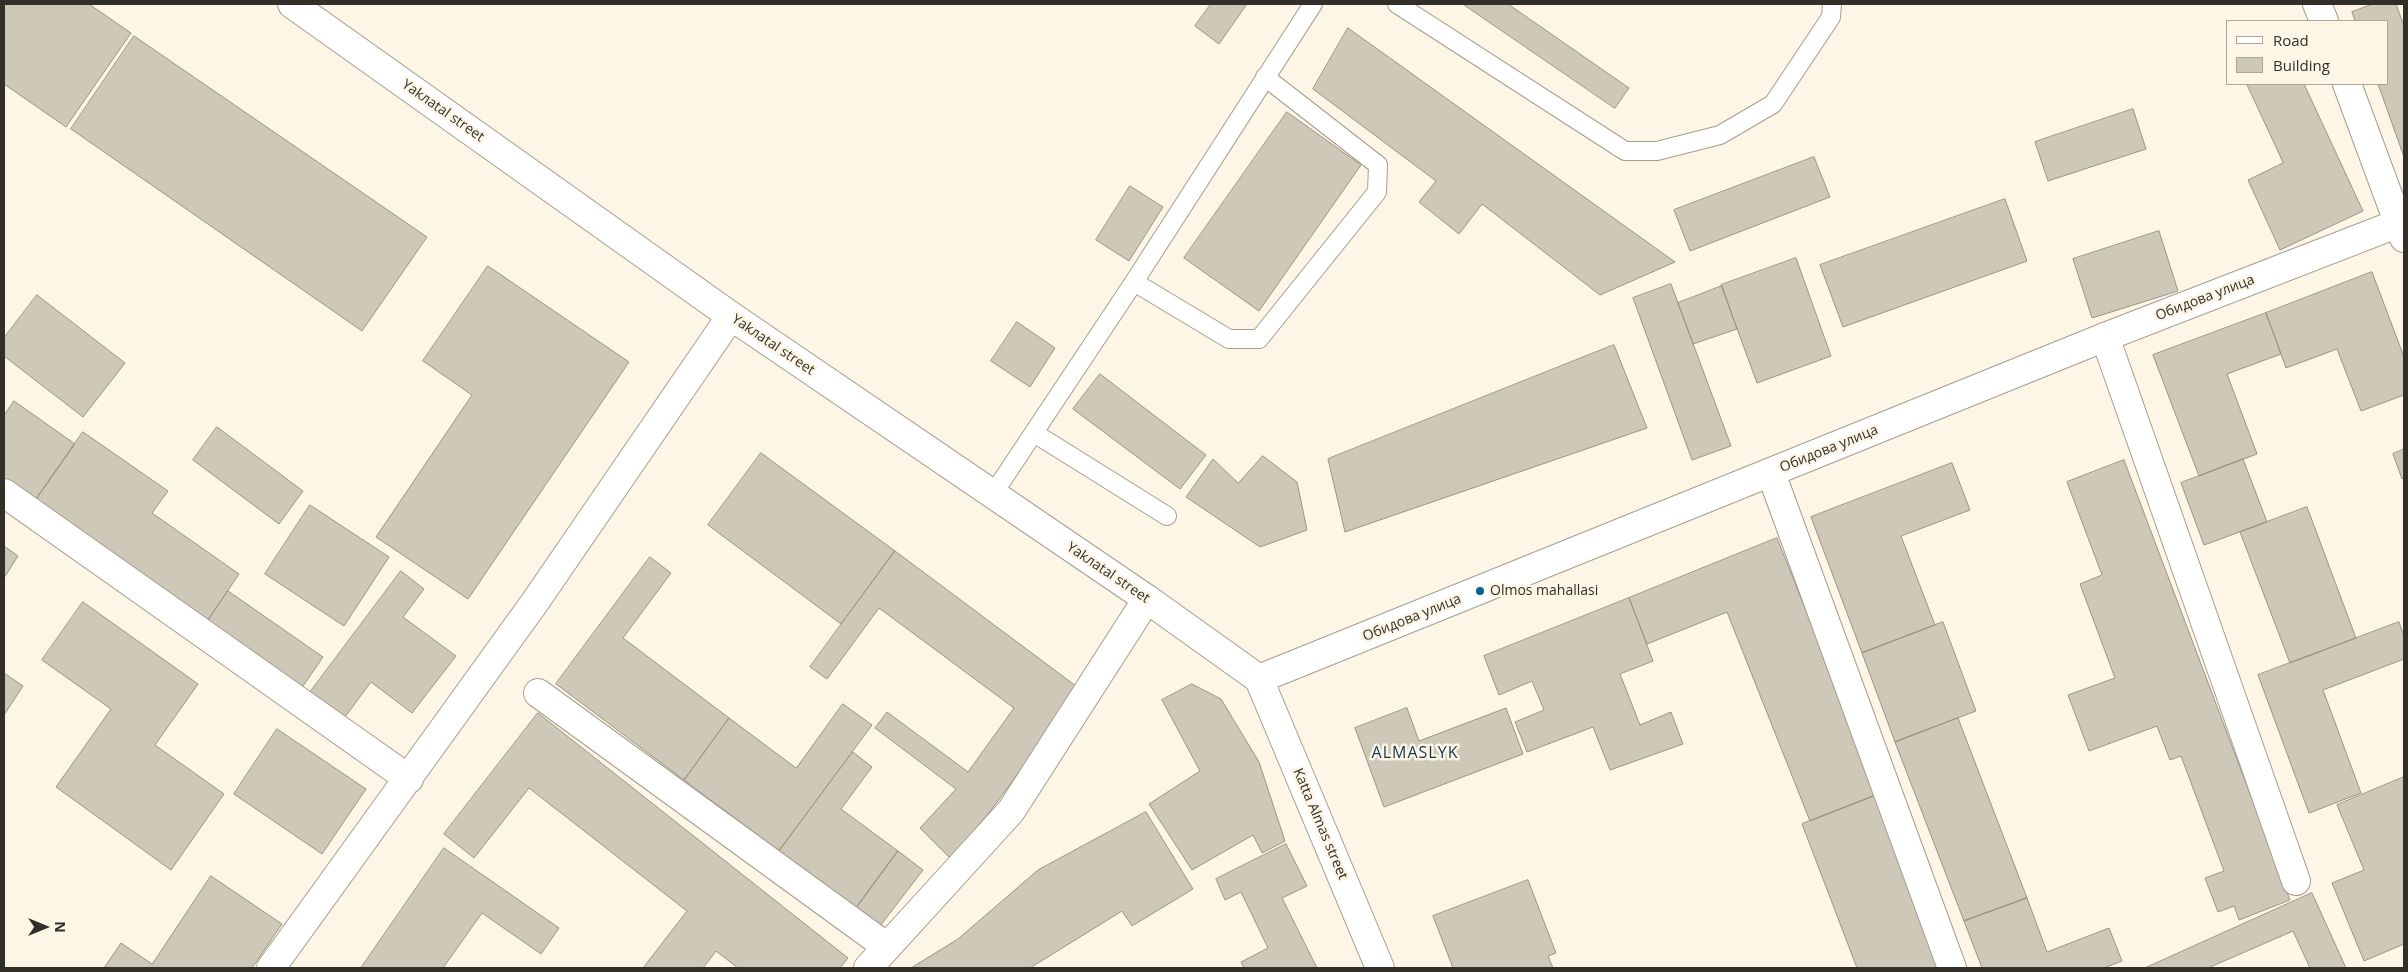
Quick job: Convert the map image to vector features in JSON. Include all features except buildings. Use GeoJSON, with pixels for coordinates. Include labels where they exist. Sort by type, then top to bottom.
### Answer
{"type":"FeatureCollection","features":[{"type":"Feature","properties":{"kind":"street","name":"Yakлatal street"},"geometry":{"type":"LineString","coordinates":[[292,4],[731,316],[993,494],[1259,679]]}},
{"type":"Feature","properties":{"kind":"street"},"geometry":{"type":"LineString","coordinates":[[2317,4],[2324,20]]}},
{"type":"Feature","properties":{"kind":"street"},"geometry":{"type":"LineString","coordinates":[[2348,85],[2403,227]]}},
{"type":"Feature","properties":{"kind":"street","name":"Обидова улица"},"geometry":{"type":"LineString","coordinates":[[1259,679],[2105,337],[2403,227]]}},
{"type":"Feature","properties":{"kind":"street"},"geometry":{"type":"LineString","coordinates":[[271,968],[535,602],[731,316]]}},
{"type":"Feature","properties":{"kind":"street"},"geometry":{"type":"LineString","coordinates":[[2105,337],[2296,881]]}},
{"type":"Feature","properties":{"kind":"street"},"geometry":{"type":"LineString","coordinates":[[1771,473],[1952,968]]}},
{"type":"Feature","properties":{"kind":"street"},"geometry":{"type":"LineString","coordinates":[[4,493],[409,779]]}},
{"type":"Feature","properties":{"kind":"street"},"geometry":{"type":"LineString","coordinates":[[868,968],[1011,811],[1147,600]]}},
{"type":"Feature","properties":{"kind":"street","name":"Katta Almas street"},"geometry":{"type":"LineString","coordinates":[[1259,679],[1380,968]]}},
{"type":"Feature","properties":{"kind":"street"},"geometry":{"type":"LineString","coordinates":[[538,693],[887,947]]}},
{"type":"Feature","properties":{"kind":"lane"},"geometry":{"type":"LineString","coordinates":[[993,494],[1134,282],[1312,4]]}},
{"type":"Feature","properties":{"kind":"lane"},"geometry":{"type":"LineString","coordinates":[[1397,4],[1625,151],[1657,151],[1720,135],[1773,104],[1832,17],[1832,4]]}},
{"type":"Feature","properties":{"kind":"lane"},"geometry":{"type":"LineString","coordinates":[[1134,282],[1228,339],[1259,339],[1377,192],[1378,164],[1265,77]]}},
{"type":"Feature","properties":{"kind":"lane"},"geometry":{"type":"LineString","coordinates":[[1034,433],[1167,516]]}},
{"type":"Feature","properties":{"kind":"place","name":"Olmos mahallasi"},"geometry":{"type":"Point","coordinates":[1480,591]}},
{"type":"Feature","properties":{"kind":"district","name":"ALMASLYK"},"geometry":{"type":"Point","coordinates":[1415,753]}}]}
